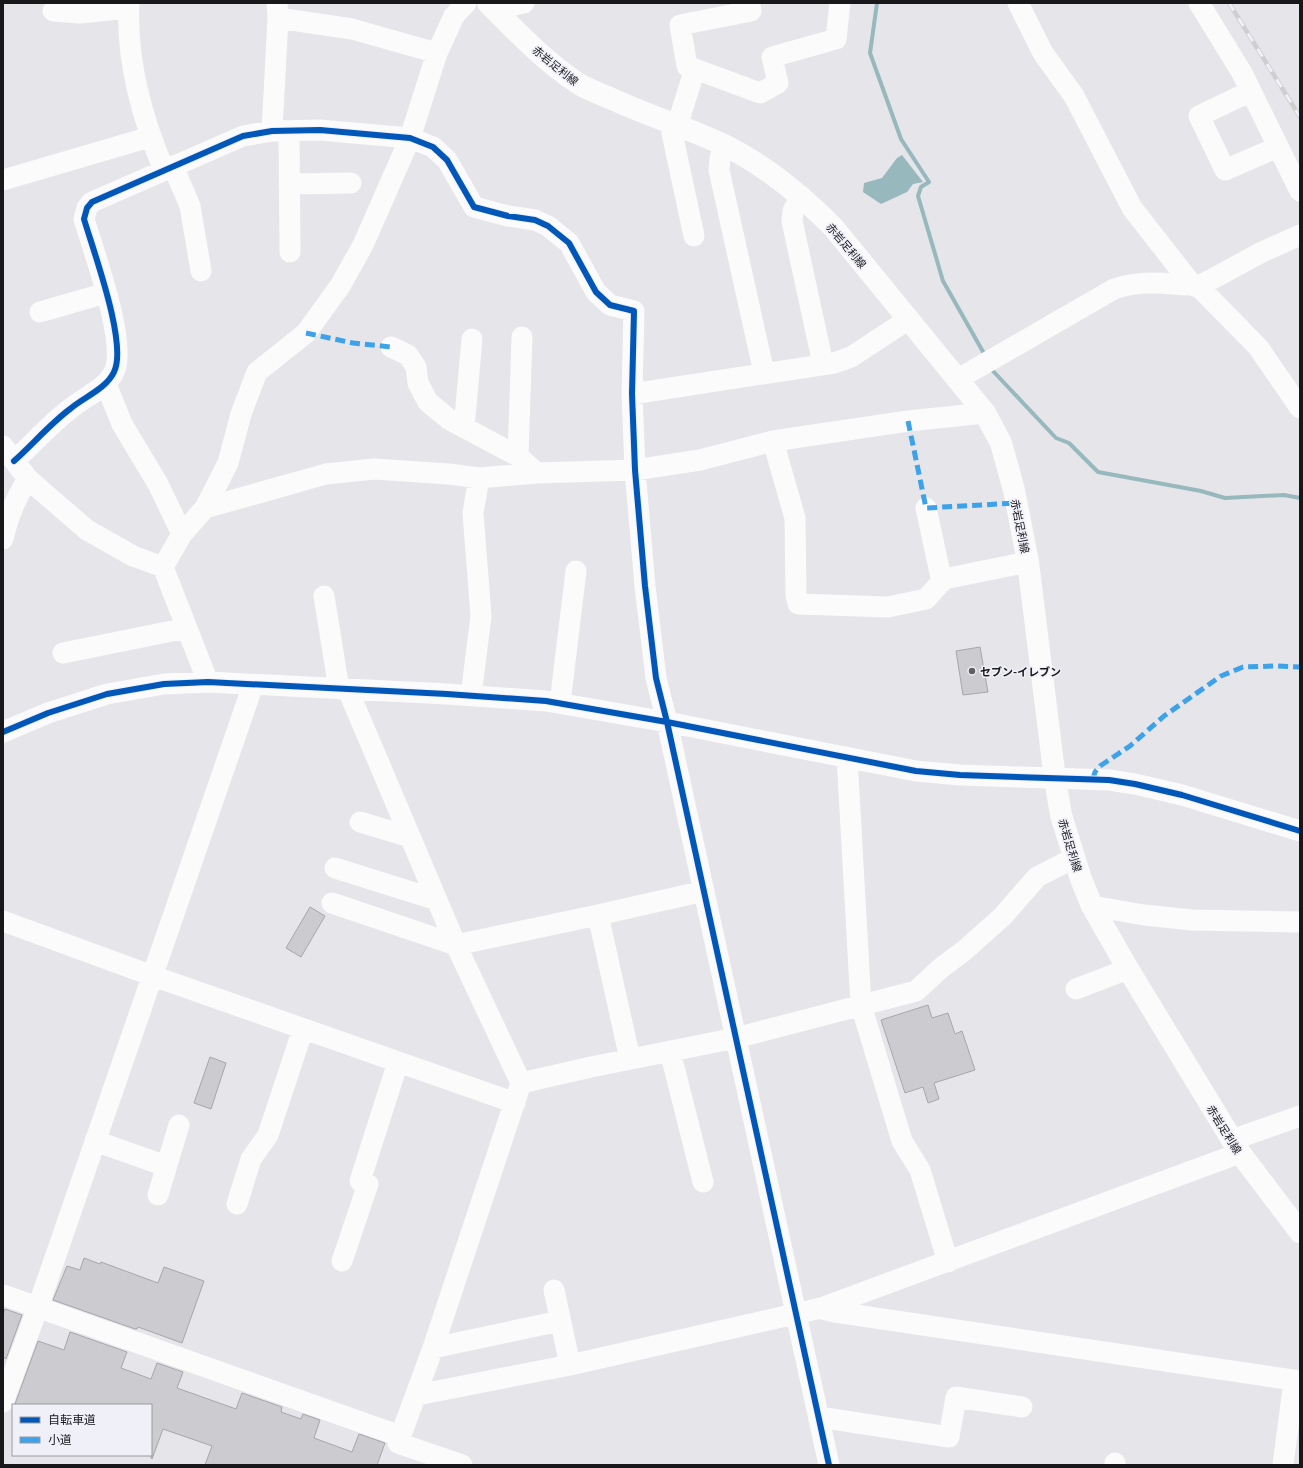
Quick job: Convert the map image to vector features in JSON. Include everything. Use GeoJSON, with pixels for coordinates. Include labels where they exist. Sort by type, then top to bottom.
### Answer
{"type":"FeatureCollection","features":[{"type":"Feature","properties":{"kind":"main road","name":"赤岩足利線"},"geometry":{"type":"LineString","coordinates":[[491,6],[559,70],[580,85],[725,146],[768,171],[801,196],[833,227],[985,413],[1001,443],[1014,490],[1028,562],[1055,779],[1061,815],[1081,879],[1092,906],[1128,969],[1236,1147],[1300,1232]]}},
{"type":"Feature","properties":{"kind":"street"},"geometry":{"type":"LineString","coordinates":[[162,567],[182,534],[205,508],[228,463],[241,414],[257,372],[306,334],[340,286],[363,245],[410,138],[437,53],[454,16],[466,3]]}},
{"type":"Feature","properties":{"kind":"street"},"geometry":{"type":"LineString","coordinates":[[491,6],[524,3]]}},
{"type":"Feature","properties":{"kind":"street"},"geometry":{"type":"LineString","coordinates":[[749,3],[751,11],[680,24],[687,66],[760,93],[778,83],[772,57],[836,38],[840,3]]}},
{"type":"Feature","properties":{"kind":"street"},"geometry":{"type":"LineString","coordinates":[[1018,3],[1043,53],[1074,96],[1132,208],[1195,286],[1258,347],[1300,408]]}},
{"type":"Feature","properties":{"kind":"street"},"geometry":{"type":"LineString","coordinates":[[1199,3],[1228,49],[1251,91],[1300,191]]}},
{"type":"Feature","properties":{"kind":"street"},"geometry":{"type":"LineString","coordinates":[[53,11],[80,13],[129,5],[133,68],[150,137],[190,206],[201,271]]}},
{"type":"Feature","properties":{"kind":"street"},"geometry":{"type":"LineString","coordinates":[[290,252],[289,184],[281,131],[277,10],[437,53]]}},
{"type":"Feature","properties":{"kind":"street"},"geometry":{"type":"LineString","coordinates":[[694,236],[672,133],[678,126],[696,69]]}},
{"type":"Feature","properties":{"kind":"street"},"geometry":{"type":"LineString","coordinates":[[1251,91],[1199,116],[1225,170],[1278,147]]}},
{"type":"Feature","properties":{"kind":"street"},"geometry":{"type":"LineString","coordinates":[[208,682],[162,567],[134,556],[87,530],[28,479],[9,454],[106,384],[114,372],[118,355],[110,305],[84,218],[87,208],[92,202],[243,136],[281,131],[320,130],[410,138],[433,147],[446,160],[474,207],[508,216],[535,220],[548,226],[569,243],[596,292],[610,305],[634,311],[632,394],[635,470],[645,586],[656,678],[668,722],[829,1465]]}},
{"type":"Feature","properties":{"kind":"street"},"geometry":{"type":"LineString","coordinates":[[3,180],[150,137]]}},
{"type":"Feature","properties":{"kind":"street"},"geometry":{"type":"LineString","coordinates":[[725,146],[720,158],[719,170],[764,373]]}},
{"type":"Feature","properties":{"kind":"street"},"geometry":{"type":"LineString","coordinates":[[289,184],[351,183]]}},
{"type":"Feature","properties":{"kind":"street"},"geometry":{"type":"LineString","coordinates":[[801,196],[793,211],[792,221],[823,364]]}},
{"type":"Feature","properties":{"kind":"street"},"geometry":{"type":"LineString","coordinates":[[958,379],[1114,289],[1127,284],[1144,283],[1195,286],[1204,284],[1262,252],[1300,235]]}},
{"type":"Feature","properties":{"kind":"street"},"geometry":{"type":"LineString","coordinates":[[40,312],[106,293]]}},
{"type":"Feature","properties":{"kind":"street"},"geometry":{"type":"LineString","coordinates":[[632,394],[834,362],[851,357],[908,319]]}},
{"type":"Feature","properties":{"kind":"street"},"geometry":{"type":"LineString","coordinates":[[518,456],[522,337]]}},
{"type":"Feature","properties":{"kind":"street"},"geometry":{"type":"LineString","coordinates":[[464,428],[472,339]]}},
{"type":"Feature","properties":{"kind":"street"},"geometry":{"type":"LineString","coordinates":[[391,347],[408,355],[416,367],[418,383],[428,402],[450,420],[518,456],[537,473]]}},
{"type":"Feature","properties":{"kind":"street"},"geometry":{"type":"LineString","coordinates":[[106,384],[122,424],[158,484],[182,534]]}},
{"type":"Feature","properties":{"kind":"street"},"geometry":{"type":"LineString","coordinates":[[205,508],[326,474],[374,469],[449,474],[479,478],[537,473],[635,470],[700,460],[773,441],[908,421],[985,413]]}},
{"type":"Feature","properties":{"kind":"street"},"geometry":{"type":"LineString","coordinates":[[773,441],[795,518],[796,596],[798,604],[888,607],[926,599],[944,579],[1028,562]]}},
{"type":"Feature","properties":{"kind":"street"},"geometry":{"type":"LineString","coordinates":[[471,696],[481,616],[473,513],[479,478]]}},
{"type":"Feature","properties":{"kind":"street"},"geometry":{"type":"LineString","coordinates":[[3,539],[12,510],[28,479]]}},
{"type":"Feature","properties":{"kind":"street"},"geometry":{"type":"LineString","coordinates":[[926,508],[942,582]]}},
{"type":"Feature","properties":{"kind":"street"},"geometry":{"type":"LineString","coordinates":[[560,703],[576,571]]}},
{"type":"Feature","properties":{"kind":"street"},"geometry":{"type":"LineString","coordinates":[[324,596],[343,690],[410,837],[456,945],[521,1083],[433,1348],[398,1444],[462,1465]]}},
{"type":"Feature","properties":{"kind":"street"},"geometry":{"type":"LineString","coordinates":[[63,653],[187,628]]}},
{"type":"Feature","properties":{"kind":"street"},"geometry":{"type":"LineString","coordinates":[[3,732],[48,713],[107,694],[164,684],[208,682],[546,701],[668,722],[916,771],[960,775],[1109,780],[1142,785],[1182,795],[1300,831]]}},
{"type":"Feature","properties":{"kind":"street"},"geometry":{"type":"LineString","coordinates":[[3,1402],[38,1307],[253,685]]}},
{"type":"Feature","properties":{"kind":"street"},"geometry":{"type":"LineString","coordinates":[[848,757],[862,1005],[902,1141],[920,1170],[948,1262]]}},
{"type":"Feature","properties":{"kind":"street"},"geometry":{"type":"LineString","coordinates":[[360,822],[410,837]]}},
{"type":"Feature","properties":{"kind":"street"},"geometry":{"type":"LineString","coordinates":[[521,1083],[736,1038],[916,991],[1003,916],[1037,877],[1074,858]]}},
{"type":"Feature","properties":{"kind":"street"},"geometry":{"type":"LineString","coordinates":[[335,868],[437,900]]}},
{"type":"Feature","properties":{"kind":"street"},"geometry":{"type":"LineString","coordinates":[[332,902],[456,945],[704,891]]}},
{"type":"Feature","properties":{"kind":"street"},"geometry":{"type":"LineString","coordinates":[[1092,906],[1144,915],[1192,920],[1300,922]]}},
{"type":"Feature","properties":{"kind":"street"},"geometry":{"type":"LineString","coordinates":[[598,915],[630,1059]]}},
{"type":"Feature","properties":{"kind":"street"},"geometry":{"type":"LineString","coordinates":[[3,921],[153,976],[515,1103]]}},
{"type":"Feature","properties":{"kind":"street"},"geometry":{"type":"LineString","coordinates":[[1076,989],[1128,969]]}},
{"type":"Feature","properties":{"kind":"street"},"geometry":{"type":"LineString","coordinates":[[236,1205],[251,1159],[268,1135],[303,1029]]}},
{"type":"Feature","properties":{"kind":"street"},"geometry":{"type":"LineString","coordinates":[[670,1051],[703,1182]]}},
{"type":"Feature","properties":{"kind":"street"},"geometry":{"type":"LineString","coordinates":[[342,1261],[368,1184],[360,1181],[398,1062]]}},
{"type":"Feature","properties":{"kind":"street"},"geometry":{"type":"LineString","coordinates":[[416,1395],[570,1365],[822,1308],[948,1262],[1236,1147],[1300,1116]]}},
{"type":"Feature","properties":{"kind":"street"},"geometry":{"type":"LineString","coordinates":[[158,1195],[179,1125]]}},
{"type":"Feature","properties":{"kind":"street"},"geometry":{"type":"LineString","coordinates":[[95,1142],[166,1166]]}},
{"type":"Feature","properties":{"kind":"street"},"geometry":{"type":"LineString","coordinates":[[554,1290],[570,1365]]}},
{"type":"Feature","properties":{"kind":"street"},"geometry":{"type":"LineString","coordinates":[[3,1295],[400,1436]]}},
{"type":"Feature","properties":{"kind":"street"},"geometry":{"type":"LineString","coordinates":[[822,1308],[835,1312],[1297,1381],[1284,1465]]}},
{"type":"Feature","properties":{"kind":"street"},"geometry":{"type":"LineString","coordinates":[[433,1348],[560,1321]]}},
{"type":"Feature","properties":{"kind":"street"},"geometry":{"type":"LineString","coordinates":[[819,1418],[949,1437],[956,1397],[1022,1407]]}},
{"type":"Feature","properties":{"kind":"water"},"geometry":{"type":"Polygon","coordinates":[[[902,155],[923,182],[913,184],[907,192],[881,204],[863,192],[864,183],[882,178],[897,158],[902,155]]]}},
{"type":"Feature","properties":{"kind":"building","name":"セブン-イレブン"},"geometry":{"type":"Polygon","coordinates":[[[980,647],[988,692],[963,695],[956,651],[980,647]]]}},
{"type":"Feature","properties":{"kind":"building"},"geometry":{"type":"Polygon","coordinates":[[[310,907],[325,916],[301,957],[286,948],[310,907]]]}},
{"type":"Feature","properties":{"kind":"building"},"geometry":{"type":"Polygon","coordinates":[[[928,1005],[932,1018],[948,1013],[955,1034],[962,1031],[975,1070],[934,1083],[939,1099],[928,1103],[923,1087],[905,1093],[881,1020],[928,1005]]]}},
{"type":"Feature","properties":{"kind":"building"},"geometry":{"type":"Polygon","coordinates":[[[210,1057],[226,1063],[211,1109],[194,1103],[210,1057]]]}},
{"type":"Feature","properties":{"kind":"building"},"geometry":{"type":"Polygon","coordinates":[[[84,1258],[100,1264],[101,1262],[158,1283],[164,1267],[204,1281],[182,1343],[138,1327],[135,1329],[53,1300],[67,1266],[80,1270],[84,1258]]]}},
{"type":"Feature","properties":{"kind":"building"},"geometry":{"type":"Polygon","coordinates":[[[5,1309],[22,1315],[6,1359],[3,1357],[3,1315],[5,1309]]]}},
{"type":"Feature","properties":{"kind":"building"},"geometry":{"type":"Polygon","coordinates":[[[70,1332],[127,1352],[121,1368],[151,1379],[157,1363],[183,1372],[177,1388],[236,1409],[242,1393],[282,1407],[281,1412],[301,1419],[303,1414],[320,1420],[314,1438],[352,1452],[359,1434],[385,1443],[377,1465],[205,1465],[212,1446],[163,1429],[152,1459],[152,1404],[15,1404],[38,1341],[64,1350],[70,1332]]]}},
{"type":"Feature","properties":{"kind":"waterway"},"geometry":{"type":"LineString","coordinates":[[877,3],[870,53],[901,139],[929,182],[921,187],[918,196],[943,281],[986,357]]}},
{"type":"Feature","properties":{"kind":"waterway"},"geometry":{"type":"LineString","coordinates":[[991,367],[993,371],[1056,438],[1069,443],[1098,472],[1201,491],[1225,498],[1284,495],[1300,498]]}},
{"type":"Feature","properties":{"kind":"railway"},"geometry":{"type":"LineString","coordinates":[[1229,3],[1300,117]]}},
{"type":"Feature","properties":{"kind":"marked path"},"geometry":{"type":"LineString","coordinates":[[306,333],[353,343],[391,347]]}},
{"type":"Feature","properties":{"kind":"marked path"},"geometry":{"type":"LineString","coordinates":[[908,421],[926,508],[1017,503]]}},
{"type":"Feature","properties":{"kind":"marked path"},"geometry":{"type":"LineString","coordinates":[[1093,779],[1095,772],[1100,766],[1130,746],[1164,716],[1221,676],[1243,667],[1300,667]]}},
{"type":"Feature","properties":{"kind":"cycle path"},"geometry":{"type":"LineString","coordinates":[[14,461],[63,415],[106,383],[114,372],[117,359],[113,319],[108,297],[84,219],[87,208],[92,202],[243,136],[272,131],[320,130],[410,138],[433,147],[447,160],[474,207],[508,216],[535,220],[548,226],[569,243],[596,292],[610,305],[634,311],[632,394],[635,470],[645,586],[656,678],[667,722],[829,1465]]}},
{"type":"Feature","properties":{"kind":"cycle path"},"geometry":{"type":"LineString","coordinates":[[3,732],[48,713],[107,694],[164,684],[208,682],[447,694],[546,701],[667,722],[916,771],[960,775],[1109,780],[1135,784],[1182,795],[1300,831]]}},
{"type":"Feature","properties":{"kind":"place","name":"セブン-イレブン"},"geometry":{"type":"Point","coordinates":[972,671]}}]}
